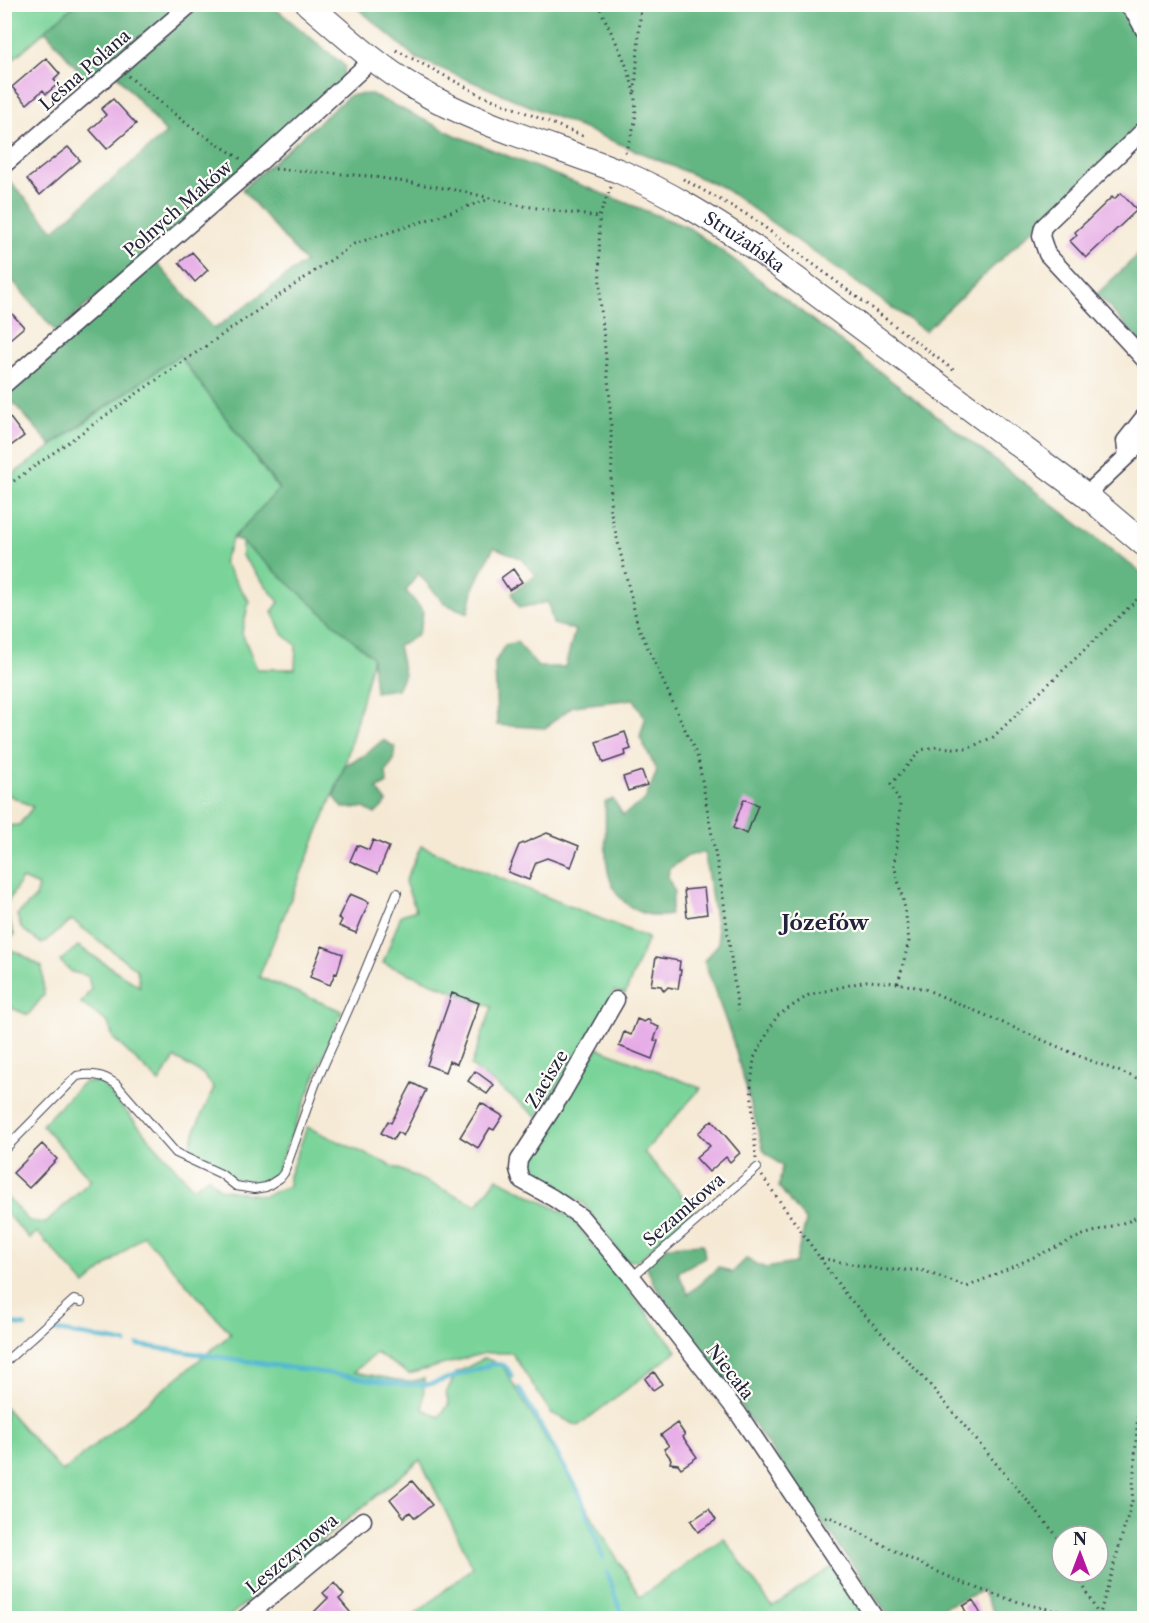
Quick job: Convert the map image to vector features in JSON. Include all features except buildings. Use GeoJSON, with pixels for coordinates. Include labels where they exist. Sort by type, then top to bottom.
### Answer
{"type":"FeatureCollection","features":[{"type":"Feature","properties":{"kind":"main road","name":"Strużańska"},"geometry":{"type":"LineString","coordinates":[[308,4],[373,59],[415,88],[466,114],[617,171],[698,211],[755,248],[1086,495],[1144,544]]}},
{"type":"Feature","properties":{"kind":"street","name":"Leśna Polana"},"geometry":{"type":"LineString","coordinates":[[4,165],[191,4]]}},
{"type":"Feature","properties":{"kind":"street","name":"Polnych Maków"},"geometry":{"type":"LineString","coordinates":[[4,385],[254,168],[373,59]]}},
{"type":"Feature","properties":{"kind":"street"},"geometry":{"type":"LineString","coordinates":[[1144,130],[1043,227],[1041,236],[1047,254],[1144,359]]}},
{"type":"Feature","properties":{"kind":"street"},"geometry":{"type":"LineString","coordinates":[[1127,456],[1125,441],[1144,417]]}},
{"type":"Feature","properties":{"kind":"street"},"geometry":{"type":"LineString","coordinates":[[1086,495],[1144,440]]}},
{"type":"Feature","properties":{"kind":"street","name":"Zacisze"},"geometry":{"type":"LineString","coordinates":[[520,1180],[519,1160],[562,1094],[616,1000]]}},
{"type":"Feature","properties":{"kind":"street","name":"Niecała"},"geometry":{"type":"LineString","coordinates":[[520,1180],[581,1217],[632,1277],[738,1413],[875,1618]]}},
{"type":"Feature","properties":{"kind":"street","name":"Leszczynowa"},"geometry":{"type":"LineString","coordinates":[[244,1618],[363,1520]]}},
{"type":"Feature","properties":{"kind":"lane"},"geometry":{"type":"LineString","coordinates":[[4,1150],[76,1076],[89,1074],[108,1079],[116,1084],[176,1153],[183,1158],[221,1174],[236,1186],[254,1190],[266,1187],[280,1178],[284,1173],[315,1085],[397,894]]}},
{"type":"Feature","properties":{"kind":"lane","name":"Sezamkowa"},"geometry":{"type":"LineString","coordinates":[[632,1277],[757,1168]]}},
{"type":"Feature","properties":{"kind":"lane"},"geometry":{"type":"LineString","coordinates":[[4,1363],[74,1300],[81,1302]]}},
{"type":"Feature","properties":{"kind":"path"},"geometry":{"type":"LineString","coordinates":[[598,4],[627,68],[635,97]]}},
{"type":"Feature","properties":{"kind":"path"},"geometry":{"type":"LineString","coordinates":[[641,4],[635,122],[625,154],[599,217],[600,298],[610,399],[612,458],[610,509],[638,626],[698,758],[723,896],[738,1011]]}},
{"type":"Feature","properties":{"kind":"path"},"geometry":{"type":"LineString","coordinates":[[117,67],[192,128],[254,168],[368,176],[462,191],[517,205],[599,217]]}},
{"type":"Feature","properties":{"kind":"path"},"geometry":{"type":"LineString","coordinates":[[4,488],[126,400],[354,244],[490,199]]}},
{"type":"Feature","properties":{"kind":"path"},"geometry":{"type":"LineString","coordinates":[[898,982],[909,941],[905,908],[894,865],[900,803],[891,784],[921,750],[935,747],[967,748],[993,737],[1144,593]]}},
{"type":"Feature","properties":{"kind":"path"},"geometry":{"type":"LineString","coordinates":[[1050,1527],[932,1386],[846,1295],[757,1168],[752,1098],[754,1058],[777,1016],[809,995],[866,981],[898,982],[925,989],[1084,1058],[1144,1081]]}},
{"type":"Feature","properties":{"kind":"path"},"geometry":{"type":"LineString","coordinates":[[820,1258],[883,1270],[921,1270],[967,1287],[1083,1235],[1129,1221],[1144,1213]]}},
{"type":"Feature","properties":{"kind":"path"},"geometry":{"type":"LineString","coordinates":[[1100,1618],[1132,1502],[1144,1323]]}},
{"type":"Feature","properties":{"kind":"path"},"geometry":{"type":"LineString","coordinates":[[807,1517],[830,1516],[911,1560],[967,1584],[1023,1603],[1100,1618]]}},
{"type":"Feature","properties":{"kind":"path"},"geometry":{"type":"LineString","coordinates":[[1082,1584],[1100,1618]]}},
{"type":"Feature","properties":{"kind":"green space"},"geometry":{"type":"Polygon","coordinates":[[[5,5],[75,5],[5,66],[5,5]]]}},
{"type":"Feature","properties":{"kind":"green space"},"geometry":{"type":"Polygon","coordinates":[[[75,5],[178,5],[88,82],[45,30],[75,5]]]}},
{"type":"Feature","properties":{"kind":"green space"},"geometry":{"type":"Polygon","coordinates":[[[199,5],[271,5],[345,66],[341,85],[56,332],[7,274],[5,275],[4,175],[54,230],[166,133],[117,75],[199,5]]]}},
{"type":"Feature","properties":{"kind":"green space"},"geometry":{"type":"Polygon","coordinates":[[[354,5],[1122,5],[1127,21],[1144,44],[1144,117],[1130,131],[1121,146],[925,331],[722,187],[416,58],[354,5]]]}},
{"type":"Feature","properties":{"kind":"green space"},"geometry":{"type":"Polygon","coordinates":[[[371,94],[455,135],[689,228],[733,259],[1144,575],[1144,1618],[997,1618],[982,1591],[919,1618],[890,1618],[654,1284],[645,1263],[668,1246],[703,1244],[705,1257],[678,1272],[688,1294],[719,1267],[732,1273],[746,1259],[765,1268],[795,1263],[806,1221],[779,1187],[782,1166],[764,1151],[732,1038],[704,961],[719,943],[704,852],[688,856],[669,869],[668,877],[674,891],[670,915],[652,915],[634,909],[622,900],[609,875],[605,846],[605,802],[613,799],[623,815],[645,800],[657,771],[640,737],[645,719],[634,699],[573,706],[545,728],[497,725],[495,662],[505,645],[517,642],[538,667],[565,667],[575,630],[553,624],[548,602],[519,608],[512,593],[536,575],[520,558],[494,547],[474,586],[468,613],[445,604],[418,573],[406,591],[423,611],[418,633],[415,637],[398,645],[404,675],[397,689],[375,692],[372,657],[242,542],[233,538],[279,489],[179,355],[51,445],[8,397],[9,388],[156,262],[214,329],[305,262],[242,189],[350,95],[371,94]]]}},
{"type":"Feature","properties":{"kind":"green space"},"geometry":{"type":"Polygon","coordinates":[[[1144,249],[1144,346],[1097,294],[1144,249]]]}},
{"type":"Feature","properties":{"kind":"green space"},"geometry":{"type":"Polygon","coordinates":[[[179,355],[279,490],[233,538],[223,562],[249,601],[242,633],[257,669],[295,669],[296,645],[282,633],[272,612],[279,602],[242,556],[242,542],[373,657],[345,765],[259,977],[342,1011],[275,1175],[256,1183],[235,1179],[209,1160],[188,1152],[197,1125],[214,1088],[203,1074],[175,1058],[159,1082],[113,1038],[108,1023],[81,1003],[91,989],[88,976],[72,972],[60,961],[78,946],[140,987],[137,970],[72,920],[42,944],[21,928],[17,915],[35,898],[38,886],[22,879],[5,904],[5,826],[19,825],[33,807],[5,793],[5,480],[179,355]]]}},
{"type":"Feature","properties":{"kind":"green space"},"geometry":{"type":"Polygon","coordinates":[[[383,740],[395,747],[393,761],[386,772],[387,783],[377,789],[387,802],[375,814],[364,808],[343,808],[334,796],[345,765],[365,755],[383,740]]]}},
{"type":"Feature","properties":{"kind":"green space"},"geometry":{"type":"Polygon","coordinates":[[[421,846],[648,938],[625,994],[614,991],[609,1005],[538,1117],[471,1066],[492,1007],[383,963],[401,915],[416,910],[405,882],[421,846]]]}},
{"type":"Feature","properties":{"kind":"green space"},"geometry":{"type":"Polygon","coordinates":[[[4,904],[14,935],[6,943],[4,943],[4,904]]]}},
{"type":"Feature","properties":{"kind":"green space"},"geometry":{"type":"Polygon","coordinates":[[[4,949],[18,952],[42,967],[44,995],[28,1015],[5,1005],[4,949]]]}},
{"type":"Feature","properties":{"kind":"green space"},"geometry":{"type":"Polygon","coordinates":[[[598,1048],[701,1088],[644,1152],[695,1210],[637,1261],[625,1260],[583,1203],[526,1172],[524,1161],[598,1048]]]}},
{"type":"Feature","properties":{"kind":"green space"},"geometry":{"type":"Polygon","coordinates":[[[83,1082],[100,1082],[193,1188],[208,1177],[220,1189],[264,1196],[289,1186],[289,1176],[307,1127],[477,1205],[497,1178],[570,1216],[677,1351],[578,1426],[551,1413],[512,1353],[485,1353],[409,1374],[376,1353],[354,1372],[408,1382],[424,1379],[423,1409],[439,1417],[449,1404],[446,1393],[456,1373],[485,1358],[502,1365],[640,1597],[724,1538],[772,1607],[832,1567],[866,1618],[411,1618],[473,1567],[420,1460],[227,1618],[5,1618],[5,1407],[62,1472],[231,1334],[143,1235],[85,1285],[37,1232],[30,1239],[5,1212],[4,1194],[29,1221],[46,1223],[91,1180],[42,1125],[83,1082]]]}},
{"type":"Feature","properties":{"kind":"waterway"},"geometry":{"type":"LineString","coordinates":[[4,1323],[25,1326]]}},
{"type":"Feature","properties":{"kind":"waterway"},"geometry":{"type":"LineString","coordinates":[[52,1330],[126,1343]]}},
{"type":"Feature","properties":{"kind":"waterway"},"geometry":{"type":"LineString","coordinates":[[138,1345],[407,1385],[431,1384],[493,1364],[505,1366],[512,1377]]}},
{"type":"Feature","properties":{"kind":"waterway"},"geometry":{"type":"LineString","coordinates":[[519,1388],[579,1492],[603,1558]]}},
{"type":"Feature","properties":{"kind":"waterway"},"geometry":{"type":"LineString","coordinates":[[607,1572],[623,1618]]}},
{"type":"Feature","properties":{"kind":"district","name":"Józefów"},"geometry":{"type":"Point","coordinates":[825,922]}}]}
